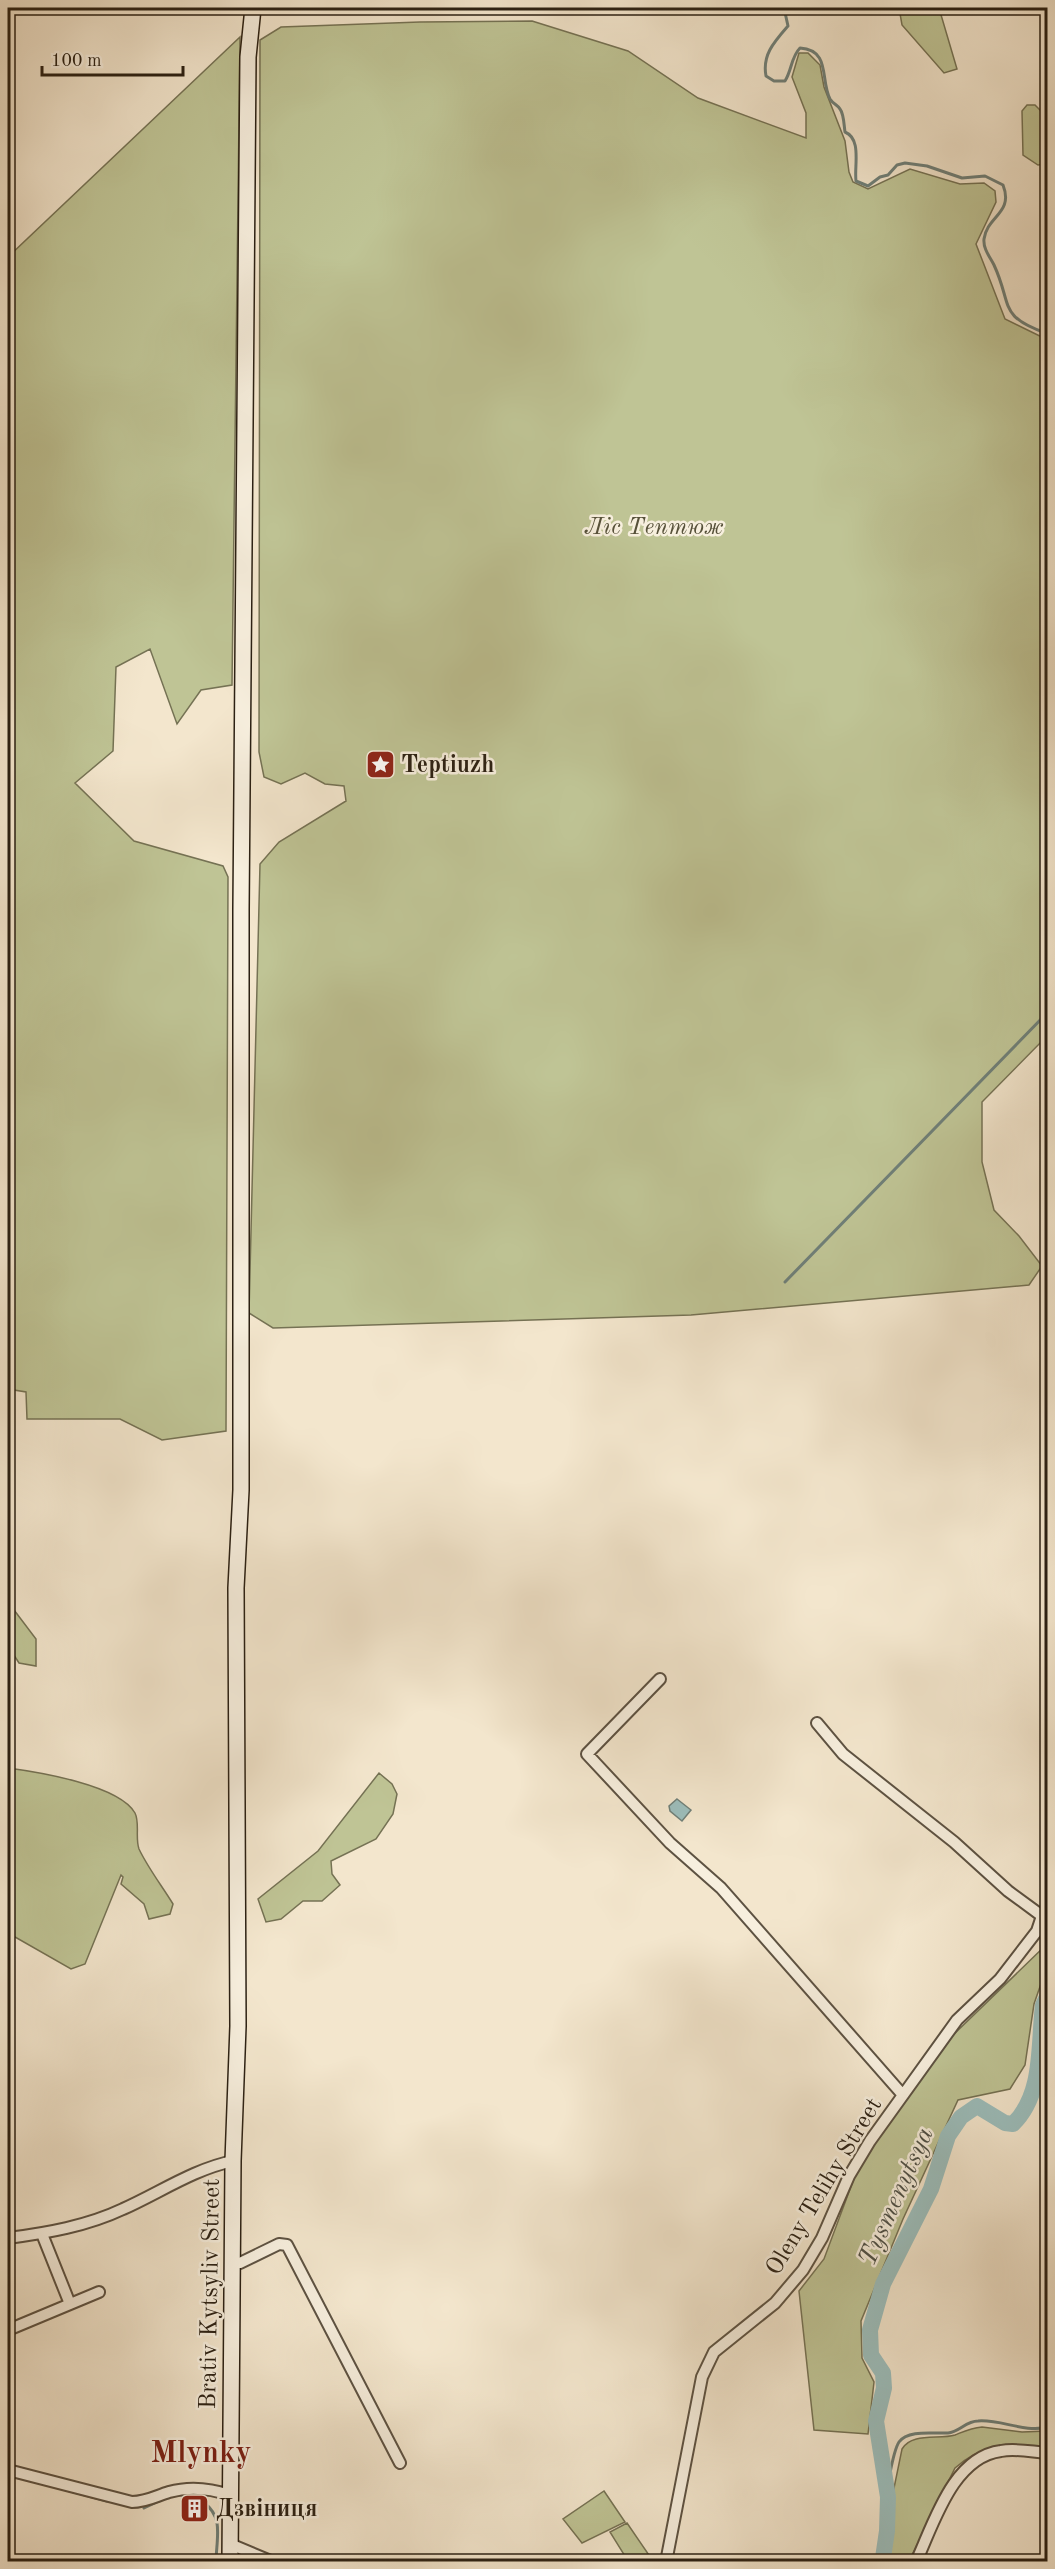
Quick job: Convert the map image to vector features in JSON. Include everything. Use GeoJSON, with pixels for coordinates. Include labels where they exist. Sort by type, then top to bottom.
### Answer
{"type":"FeatureCollection","features":[{"type":"Feature","properties":{"kind":"street","name":"Brativ Kytsyliv Street"},"geometry":{"type":"LineString","coordinates":[[230,2562],[233,2161],[238,2026],[238,1960],[235,1929],[238,1816],[236,1616],[241,1490],[241,933],[248,69],[253,8]]}},
{"type":"Feature","properties":{"kind":"street"},"geometry":{"type":"LineString","coordinates":[[660,1679],[587,1754],[670,1843],[721,1888],[902,2094]]}},
{"type":"Feature","properties":{"kind":"street"},"geometry":{"type":"LineString","coordinates":[[817,1723],[843,1754],[954,1842],[1008,1891],[1045,1912]]}},
{"type":"Feature","properties":{"kind":"street","name":"Oleny Telihy Street"},"geometry":{"type":"LineString","coordinates":[[666,2562],[702,2377],[707,2364],[714,2352],[775,2303],[803,2270],[822,2238],[849,2176],[902,2094],[957,2020],[1000,1979],[1037,1931],[1045,1912]]}},
{"type":"Feature","properties":{"kind":"street"},"geometry":{"type":"LineString","coordinates":[[8,2238],[42,2234],[94,2220],[122,2210],[213,2165],[233,2161]]}},
{"type":"Feature","properties":{"kind":"street"},"geometry":{"type":"LineString","coordinates":[[42,2234],[70,2304]]}},
{"type":"Feature","properties":{"kind":"street"},"geometry":{"type":"LineString","coordinates":[[233,2263],[240,2263],[279,2244],[287,2245],[400,2463]]}},
{"type":"Feature","properties":{"kind":"street"},"geometry":{"type":"LineString","coordinates":[[8,2330],[99,2292]]}},
{"type":"Feature","properties":{"kind":"street"},"geometry":{"type":"LineString","coordinates":[[916,2562],[953,2485],[964,2469],[981,2457],[1001,2451],[1047,2453]]}},
{"type":"Feature","properties":{"kind":"street"},"geometry":{"type":"LineString","coordinates":[[8,2470],[132,2502],[140,2502],[185,2488],[203,2488],[230,2495]]}},
{"type":"Feature","properties":{"kind":"street"},"geometry":{"type":"LineString","coordinates":[[230,2544],[273,2562]]}},
{"type":"Feature","properties":{"kind":"green space"},"geometry":{"type":"Polygon","coordinates":[[[899,8],[939,8],[957,69],[944,73],[902,25],[899,8]]]}},
{"type":"Feature","properties":{"kind":"green space","name":"Ліс Тептюж"},"geometry":{"type":"Polygon","coordinates":[[[532,21],[628,51],[698,98],[806,138],[806,113],[792,77],[799,53],[808,53],[820,65],[824,87],[845,141],[849,172],[853,182],[868,189],[910,169],[960,184],[984,183],[995,191],[996,202],[976,244],[1005,319],[1048,340],[1047,1036],[982,1102],[982,1162],[994,1210],[1019,1236],[1042,1266],[1029,1285],[691,1315],[273,1328],[249,1313],[260,864],[279,842],[346,801],[344,786],[325,784],[305,773],[281,784],[264,777],[259,752],[260,40],[281,27],[532,21]]]}},
{"type":"Feature","properties":{"kind":"green space"},"geometry":{"type":"Polygon","coordinates":[[[240,37],[232,685],[201,690],[177,724],[150,649],[116,667],[113,751],[75,783],[134,841],[223,866],[228,877],[226,1431],[162,1440],[120,1419],[27,1419],[26,1392],[8,1389],[8,257],[240,37]]]}},
{"type":"Feature","properties":{"kind":"green space"},"geometry":{"type":"Polygon","coordinates":[[[1027,105],[1035,105],[1041,111],[1047,154],[1045,164],[1038,165],[1023,155],[1022,111],[1027,105]]]}},
{"type":"Feature","properties":{"kind":"green space"},"geometry":{"type":"Polygon","coordinates":[[[8,1602],[36,1639],[36,1666],[19,1663],[8,1646],[8,1602]]]}},
{"type":"Feature","properties":{"kind":"green space"},"geometry":{"type":"Polygon","coordinates":[[[8,1768],[77,1782],[113,1795],[126,1803],[135,1813],[139,1849],[173,1904],[170,1914],[149,1919],[144,1904],[121,1884],[123,1877],[121,1875],[85,1964],[71,1969],[8,1933],[8,1768]]]}},
{"type":"Feature","properties":{"kind":"green space"},"geometry":{"type":"Polygon","coordinates":[[[379,1773],[392,1784],[397,1794],[393,1814],[376,1839],[331,1861],[332,1874],[340,1885],[322,1901],[303,1901],[281,1919],[266,1922],[258,1899],[318,1851],[379,1773]]]}},
{"type":"Feature","properties":{"kind":"green space"},"geometry":{"type":"Polygon","coordinates":[[[1047,1944],[1047,1970],[1034,2004],[1025,2065],[1010,2089],[958,2100],[903,2219],[861,2321],[862,2358],[874,2382],[868,2434],[814,2430],[799,2291],[824,2259],[862,2157],[951,2037],[1047,1944]]]}},
{"type":"Feature","properties":{"kind":"green space"},"geometry":{"type":"Polygon","coordinates":[[[982,2427],[1022,2432],[1047,2431],[1047,2448],[998,2447],[966,2459],[955,2468],[909,2561],[889,2562],[894,2488],[902,2449],[912,2440],[919,2438],[955,2435],[982,2427]]]}},
{"type":"Feature","properties":{"kind":"green space"},"geometry":{"type":"Polygon","coordinates":[[[604,2491],[625,2522],[582,2543],[563,2519],[604,2491]]]}},
{"type":"Feature","properties":{"kind":"green space"},"geometry":{"type":"Polygon","coordinates":[[[627,2523],[653,2561],[628,2561],[610,2532],[627,2523]]]}},
{"type":"Feature","properties":{"kind":"water"},"geometry":{"type":"Polygon","coordinates":[[[677,1799],[691,1810],[682,1821],[670,1811],[669,1806],[677,1799]]]}},
{"type":"Feature","properties":{"kind":"waterway"},"geometry":{"type":"LineString","coordinates":[[784,8],[788,26],[774,43],[768,55],[766,76],[774,81],[785,81],[800,48],[816,54],[823,67],[830,99],[841,111],[845,132],[854,140],[856,181],[868,186],[880,177],[888,175],[897,165],[905,163],[927,166],[962,178],[985,176],[1003,185],[1005,194],[1003,208],[986,231],[984,239],[987,253],[1014,315],[1032,328],[1048,334]]}},
{"type":"Feature","properties":{"kind":"waterway"},"geometry":{"type":"LineString","coordinates":[[785,1282],[1048,1012]]}},
{"type":"Feature","properties":{"kind":"waterway","name":"Tysmenytsya"},"geometry":{"type":"LineString","coordinates":[[880,2562],[883,2558],[887,2531],[888,2497],[876,2421],[884,2388],[883,2373],[871,2355],[870,2330],[883,2284],[931,2189],[948,2136],[961,2117],[977,2106],[1005,2123],[1013,2124],[1023,2112],[1035,2083],[1043,2005],[1048,1995]]}},
{"type":"Feature","properties":{"kind":"waterway"},"geometry":{"type":"LineString","coordinates":[[887,2487],[897,2446],[903,2438],[909,2435],[948,2433],[978,2421],[1030,2428],[1048,2427]]}},
{"type":"Feature","properties":{"kind":"waterway"},"geometry":{"type":"LineString","coordinates":[[59,2488],[107,2501]]}},
{"type":"Feature","properties":{"kind":"waterway"},"geometry":{"type":"LineString","coordinates":[[179,2495],[198,2499],[212,2511],[218,2528],[216,2562]]}},
{"type":"Feature","properties":{"kind":"waterway"},"geometry":{"type":"LineString","coordinates":[[144,2508],[159,2501]]}},
{"type":"Feature","properties":{"kind":"place","name":"Teptiuzh"},"geometry":{"type":"Point","coordinates":[380,764]}},
{"type":"Feature","properties":{"kind":"place","name":"Дзвіниця"},"geometry":{"type":"Point","coordinates":[195,2508]}},
{"type":"Feature","properties":{"kind":"district","name":"Mlynky"},"geometry":{"type":"Point","coordinates":[201,2452]}}]}
